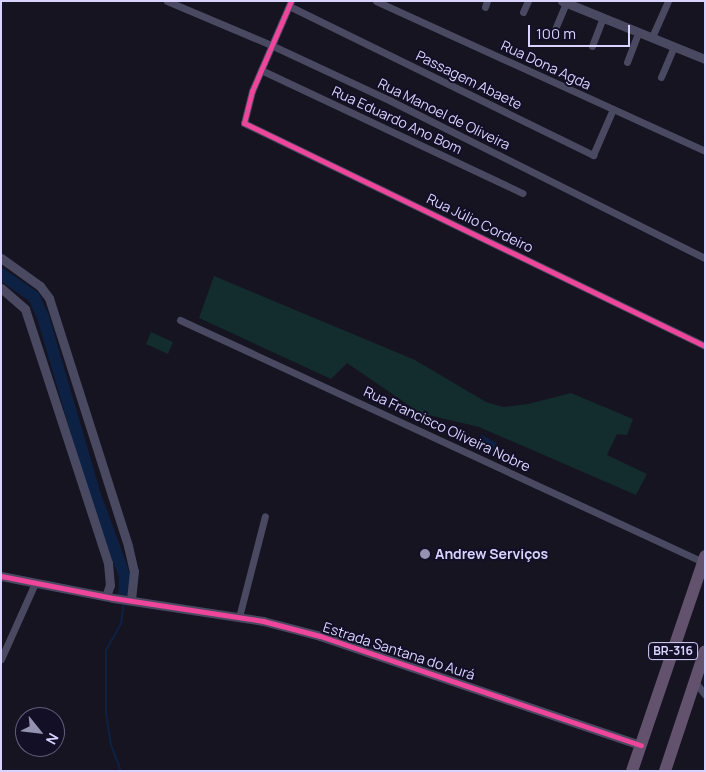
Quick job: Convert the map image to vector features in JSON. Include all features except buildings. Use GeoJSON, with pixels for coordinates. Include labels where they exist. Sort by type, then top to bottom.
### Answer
{"type":"FeatureCollection","features":[{"type":"Feature","properties":{"kind":"highway","name":"BR-316"},"geometry":{"type":"LineString","coordinates":[[632,771],[704,559]]}},
{"type":"Feature","properties":{"kind":"highway","name":"BR-316"},"geometry":{"type":"LineString","coordinates":[[665,771],[705,651]]}},
{"type":"Feature","properties":{"kind":"highway"},"geometry":{"type":"LineString","coordinates":[[637,771],[647,771]]}},
{"type":"Feature","properties":{"kind":"street","name":"Rua Manoel de Oliveira"},"geometry":{"type":"LineString","coordinates":[[167,1],[272,45],[705,258]]}},
{"type":"Feature","properties":{"kind":"street","name":"Rua Dona Agda"},"geometry":{"type":"LineString","coordinates":[[376,1],[705,151]]}},
{"type":"Feature","properties":{"kind":"street"},"geometry":{"type":"LineString","coordinates":[[523,12],[528,1]]}},
{"type":"Feature","properties":{"kind":"street"},"geometry":{"type":"LineString","coordinates":[[652,38],[668,1]]}},
{"type":"Feature","properties":{"kind":"street"},"geometry":{"type":"LineString","coordinates":[[555,29],[564,2],[580,4],[603,18],[705,59]]}},
{"type":"Feature","properties":{"kind":"street"},"geometry":{"type":"LineString","coordinates":[[261,70],[290,4]]}},
{"type":"Feature","properties":{"kind":"street","name":"Passagem Abaete"},"geometry":{"type":"LineString","coordinates":[[290,4],[594,155],[614,109]]}},
{"type":"Feature","properties":{"kind":"street"},"geometry":{"type":"LineString","coordinates":[[592,46],[603,18]]}},
{"type":"Feature","properties":{"kind":"street"},"geometry":{"type":"LineString","coordinates":[[628,62],[638,33]]}},
{"type":"Feature","properties":{"kind":"street"},"geometry":{"type":"LineString","coordinates":[[661,76],[674,47]]}},
{"type":"Feature","properties":{"kind":"street","name":"Rua Júlio Cordeiro"},"geometry":{"type":"LineString","coordinates":[[261,70],[244,123],[705,346]]}},
{"type":"Feature","properties":{"kind":"street","name":"Rua Eduardo Ano Bom"},"geometry":{"type":"LineString","coordinates":[[261,70],[522,193]]}},
{"type":"Feature","properties":{"kind":"street"},"geometry":{"type":"LineString","coordinates":[[1,258],[40,286],[49,298],[128,546],[134,571],[130,600]]}},
{"type":"Feature","properties":{"kind":"street"},"geometry":{"type":"LineString","coordinates":[[1,288],[25,309],[108,563],[110,597]]}},
{"type":"Feature","properties":{"kind":"street","name":"Rua Francisco Oliveira Nobre"},"geometry":{"type":"LineString","coordinates":[[180,320],[704,559]]}},
{"type":"Feature","properties":{"kind":"street"},"geometry":{"type":"LineString","coordinates":[[238,617],[265,516]]}},
{"type":"Feature","properties":{"kind":"street","name":"Estrada Santana do Aurá"},"geometry":{"type":"LineString","coordinates":[[1,576],[110,597],[238,617],[320,636],[641,745]]}},
{"type":"Feature","properties":{"kind":"street"},"geometry":{"type":"LineString","coordinates":[[1,659],[35,583]]}},
{"type":"Feature","properties":{"kind":"street"},"geometry":{"type":"LineString","coordinates":[[695,682],[705,695]]}},
{"type":"Feature","properties":{"kind":"green space"},"geometry":{"type":"Polygon","coordinates":[[[214,276],[415,360],[486,402],[503,407],[528,404],[571,393],[633,419],[627,435],[617,434],[607,455],[647,474],[636,495],[479,427],[420,413],[347,363],[331,379],[199,318],[214,276]]]}},
{"type":"Feature","properties":{"kind":"green space"},"geometry":{"type":"Polygon","coordinates":[[[151,332],[173,342],[168,354],[146,344],[151,332]]]}},
{"type":"Feature","properties":{"kind":"water"},"geometry":{"type":"Polygon","coordinates":[[[481,435],[497,443],[493,452],[477,443],[481,435]]]}},
{"type":"Feature","properties":{"kind":"waterway"},"geometry":{"type":"LineString","coordinates":[[1,274],[34,297],[43,317],[95,495],[125,577],[124,598]]}},
{"type":"Feature","properties":{"kind":"waterway"},"geometry":{"type":"LineString","coordinates":[[121,771],[111,745],[106,713],[106,650],[121,624],[124,603]]}},
{"type":"Feature","properties":{"kind":"cycle path"},"geometry":{"type":"LineString","coordinates":[[291,1],[252,91],[244,123],[705,346]]}},
{"type":"Feature","properties":{"kind":"cycle path"},"geometry":{"type":"LineString","coordinates":[[1,576],[113,598],[263,621],[320,636],[641,745]]}},
{"type":"Feature","properties":{"kind":"place","name":"Andrew Serviços"},"geometry":{"type":"Point","coordinates":[425,554]}}]}
